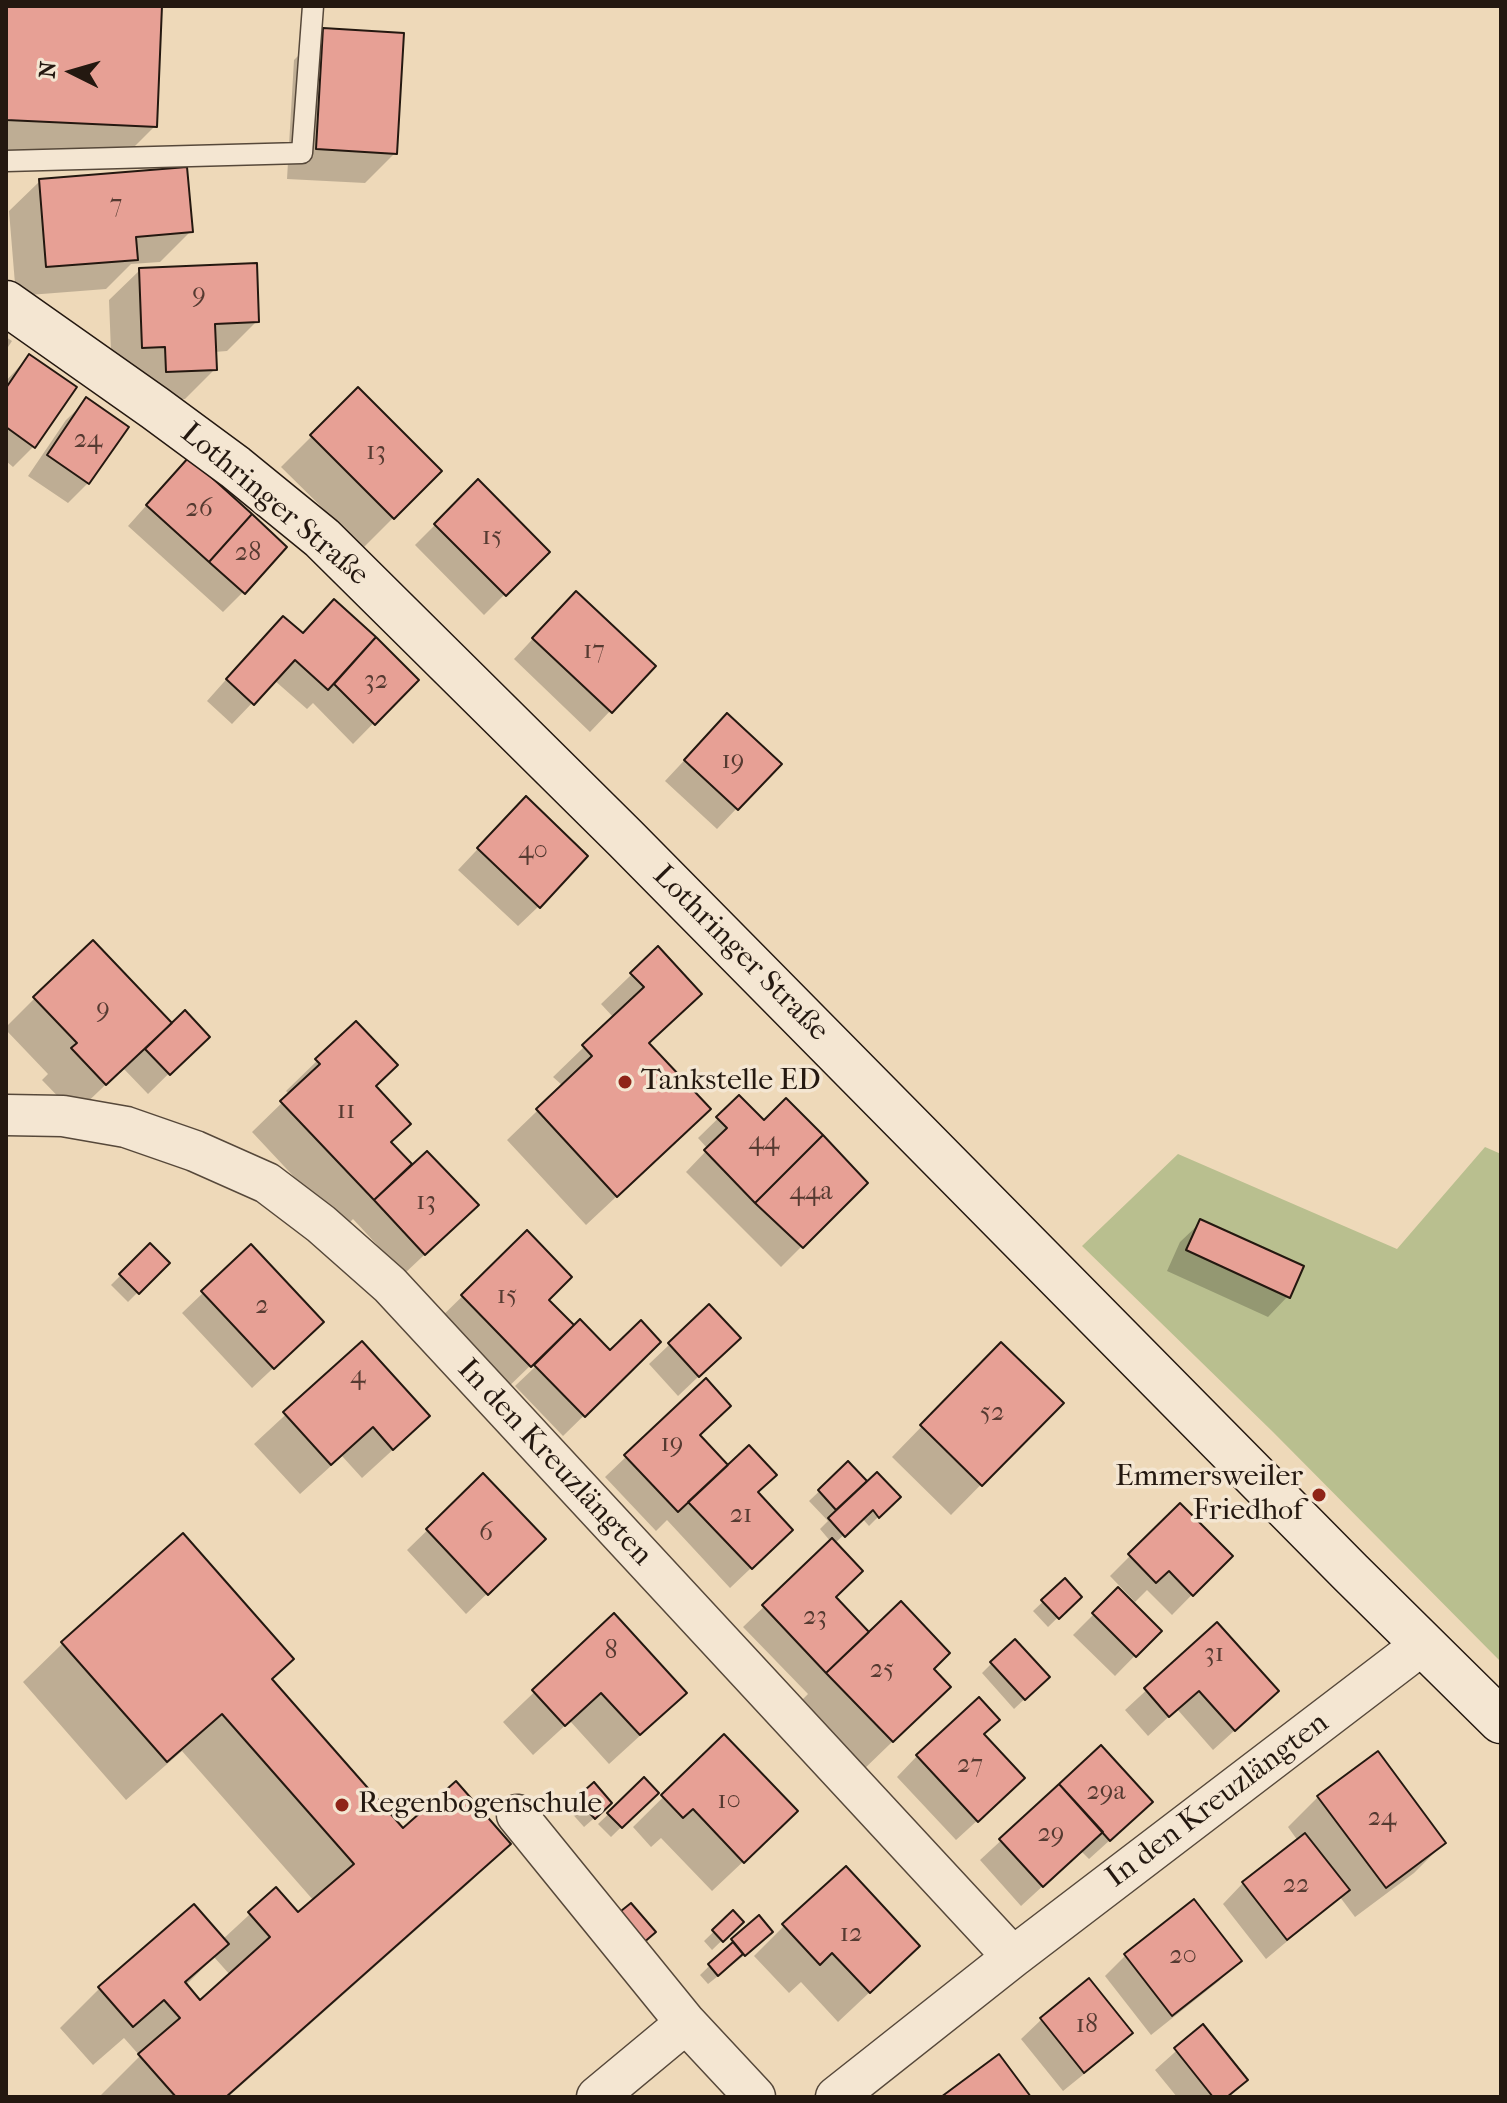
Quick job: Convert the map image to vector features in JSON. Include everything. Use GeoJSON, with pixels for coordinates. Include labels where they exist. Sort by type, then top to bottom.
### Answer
{"type":"FeatureCollection","features":[{"type":"Feature","properties":{"kind":"main road","name":"Lothringer Straße"},"geometry":{"type":"LineString","coordinates":[[6,303],[167,416],[322,538],[626,839],[1501,1721]]}},
{"type":"Feature","properties":{"kind":"street","name":"In den Kreuzlängten"},"geometry":{"type":"LineString","coordinates":[[6,1115],[63,1116],[126,1127],[195,1151],[267,1183],[321,1224],[390,1285],[1013,1957]]}},
{"type":"Feature","properties":{"kind":"street","name":"In den Kreuzlängten"},"geometry":{"type":"LineString","coordinates":[[836,2097],[1013,1957],[1423,1644]]}},
{"type":"Feature","properties":{"kind":"street"},"geometry":{"type":"LineString","coordinates":[[517,1815],[686,2023],[755,2097]]}},
{"type":"Feature","properties":{"kind":"street"},"geometry":{"type":"LineString","coordinates":[[597,2097],[686,2023]]}},
{"type":"Feature","properties":{"kind":"lane"},"geometry":{"type":"LineString","coordinates":[[6,161],[302,153],[313,6]]}},
{"type":"Feature","properties":{"kind":"green space"},"geometry":{"type":"Polygon","coordinates":[[[1485,1147],[1501,1154],[1501,1662],[1273,1432],[1082,1246],[1178,1154],[1397,1249],[1485,1147]]]}},
{"type":"Feature","properties":{"kind":"building"},"geometry":{"type":"Polygon","coordinates":[[[6,6],[162,6],[157,127],[6,120],[6,6]]]}},
{"type":"Feature","properties":{"kind":"building"},"geometry":{"type":"Polygon","coordinates":[[[323,28],[404,33],[397,154],[316,149],[323,28]]]}},
{"type":"Feature","properties":{"kind":"building"},"geometry":{"type":"Polygon","coordinates":[[[187,167],[193,232],[136,237],[138,260],[46,267],[39,179],[187,167]]]}},
{"type":"Feature","properties":{"kind":"building"},"geometry":{"type":"Polygon","coordinates":[[[257,263],[259,322],[215,324],[217,370],[166,372],[165,347],[142,348],[139,268],[257,263]]]}},
{"type":"Feature","properties":{"kind":"building"},"geometry":{"type":"Polygon","coordinates":[[[29,354],[77,387],[35,448],[6,427],[6,388],[29,354]]]}},
{"type":"Feature","properties":{"kind":"building"},"geometry":{"type":"Polygon","coordinates":[[[358,387],[442,471],[394,519],[310,435],[358,387]]]}},
{"type":"Feature","properties":{"kind":"building"},"geometry":{"type":"Polygon","coordinates":[[[86,397],[129,427],[89,484],[47,455],[86,397]]]}},
{"type":"Feature","properties":{"kind":"building"},"geometry":{"type":"Polygon","coordinates":[[[189,457],[252,514],[209,562],[146,505],[189,457]]]}},
{"type":"Feature","properties":{"kind":"building"},"geometry":{"type":"Polygon","coordinates":[[[478,479],[550,552],[506,596],[434,524],[478,479]]]}},
{"type":"Feature","properties":{"kind":"building"},"geometry":{"type":"Polygon","coordinates":[[[252,514],[287,547],[245,594],[209,562],[252,514]]]}},
{"type":"Feature","properties":{"kind":"building"},"geometry":{"type":"Polygon","coordinates":[[[576,591],[656,666],[612,713],[532,638],[576,591]]]}},
{"type":"Feature","properties":{"kind":"building"},"geometry":{"type":"Polygon","coordinates":[[[334,599],[376,637],[328,690],[295,660],[254,705],[226,679],[283,616],[303,633],[334,599]]]}},
{"type":"Feature","properties":{"kind":"building"},"geometry":{"type":"Polygon","coordinates":[[[376,637],[419,680],[375,725],[334,684],[376,637]]]}},
{"type":"Feature","properties":{"kind":"building"},"geometry":{"type":"Polygon","coordinates":[[[727,713],[782,764],[738,810],[684,760],[727,713]]]}},
{"type":"Feature","properties":{"kind":"building"},"geometry":{"type":"Polygon","coordinates":[[[526,796],[588,856],[540,908],[477,848],[526,796]]]}},
{"type":"Feature","properties":{"kind":"building"},"geometry":{"type":"Polygon","coordinates":[[[93,940],[172,1023],[106,1085],[71,1048],[77,1043],[33,997],[93,940]]]}},
{"type":"Feature","properties":{"kind":"building","name":"Tankstelle ED"},"geometry":{"type":"Polygon","coordinates":[[[658,946],[702,994],[649,1043],[711,1109],[617,1197],[536,1109],[592,1056],[582,1045],[644,987],[630,973],[658,946]]]}},
{"type":"Feature","properties":{"kind":"building"},"geometry":{"type":"Polygon","coordinates":[[[185,1010],[210,1037],[170,1075],[145,1049],[185,1010]]]}},
{"type":"Feature","properties":{"kind":"building"},"geometry":{"type":"Polygon","coordinates":[[[356,1021],[398,1065],[376,1086],[411,1124],[391,1142],[412,1164],[374,1200],[280,1101],[320,1064],[315,1059],[356,1021]]]}},
{"type":"Feature","properties":{"kind":"building"},"geometry":{"type":"Polygon","coordinates":[[[739,1095],[764,1120],[786,1098],[823,1135],[755,1203],[704,1150],[727,1128],[716,1117],[739,1095]]]}},
{"type":"Feature","properties":{"kind":"building"},"geometry":{"type":"Polygon","coordinates":[[[823,1135],[868,1183],[803,1248],[755,1203],[823,1135]]]}},
{"type":"Feature","properties":{"kind":"building"},"geometry":{"type":"Polygon","coordinates":[[[427,1151],[479,1205],[425,1255],[374,1200],[427,1151]]]}},
{"type":"Feature","properties":{"kind":"building"},"geometry":{"type":"Polygon","coordinates":[[[1200,1219],[1304,1266],[1290,1298],[1186,1250],[1200,1219]]]}},
{"type":"Feature","properties":{"kind":"building"},"geometry":{"type":"Polygon","coordinates":[[[527,1230],[572,1277],[549,1300],[574,1325],[531,1367],[461,1295],[527,1230]]]}},
{"type":"Feature","properties":{"kind":"building"},"geometry":{"type":"Polygon","coordinates":[[[150,1243],[170,1263],[139,1294],[119,1274],[150,1243]]]}},
{"type":"Feature","properties":{"kind":"building"},"geometry":{"type":"Polygon","coordinates":[[[251,1244],[324,1322],[274,1369],[201,1291],[251,1244]]]}},
{"type":"Feature","properties":{"kind":"building"},"geometry":{"type":"Polygon","coordinates":[[[709,1304],[741,1338],[699,1377],[668,1343],[709,1304]]]}},
{"type":"Feature","properties":{"kind":"building"},"geometry":{"type":"Polygon","coordinates":[[[580,1319],[610,1350],[641,1320],[661,1342],[585,1417],[534,1365],[580,1319]]]}},
{"type":"Feature","properties":{"kind":"building"},"geometry":{"type":"Polygon","coordinates":[[[362,1341],[430,1416],[393,1450],[373,1427],[331,1465],[283,1412],[362,1341]]]}},
{"type":"Feature","properties":{"kind":"building"},"geometry":{"type":"Polygon","coordinates":[[[1001,1342],[1064,1403],[982,1486],[920,1425],[1001,1342]]]}},
{"type":"Feature","properties":{"kind":"building"},"geometry":{"type":"Polygon","coordinates":[[[706,1378],[731,1406],[700,1435],[728,1465],[678,1512],[624,1455],[706,1378]]]}},
{"type":"Feature","properties":{"kind":"building"},"geometry":{"type":"Polygon","coordinates":[[[749,1445],[777,1475],[758,1492],[793,1530],[752,1569],[688,1502],[749,1445]]]}},
{"type":"Feature","properties":{"kind":"building"},"geometry":{"type":"Polygon","coordinates":[[[848,1461],[867,1481],[836,1510],[818,1490],[848,1461]]]}},
{"type":"Feature","properties":{"kind":"building"},"geometry":{"type":"Polygon","coordinates":[[[877,1472],[901,1497],[879,1518],[873,1510],[845,1537],[828,1518],[877,1472]]]}},
{"type":"Feature","properties":{"kind":"building"},"geometry":{"type":"Polygon","coordinates":[[[483,1473],[546,1539],[488,1595],[426,1529],[483,1473]]]}},
{"type":"Feature","properties":{"kind":"building"},"geometry":{"type":"Polygon","coordinates":[[[1180,1503],[1233,1556],[1193,1596],[1169,1571],[1156,1583],[1128,1554],[1180,1503]]]}},
{"type":"Feature","properties":{"kind":"building","name":"Regenbogenschule"},"geometry":{"type":"Polygon","coordinates":[[[183,1533],[294,1659],[272,1679],[403,1828],[456,1781],[511,1844],[226,2097],[176,2097],[138,2054],[180,2018],[164,2000],[133,2027],[98,1987],[194,1904],[229,1944],[185,1982],[200,2000],[270,1937],[248,1912],[276,1887],[298,1912],[354,1864],[222,1714],[167,1762],[61,1642],[183,1533]]]}},
{"type":"Feature","properties":{"kind":"building"},"geometry":{"type":"Polygon","coordinates":[[[832,1538],[863,1571],[836,1597],[869,1632],[826,1673],[762,1605],[832,1538]]]}},
{"type":"Feature","properties":{"kind":"building"},"geometry":{"type":"Polygon","coordinates":[[[1065,1578],[1082,1597],[1059,1619],[1041,1600],[1065,1578]]]}},
{"type":"Feature","properties":{"kind":"building"},"geometry":{"type":"Polygon","coordinates":[[[1118,1587],[1162,1631],[1136,1657],[1092,1613],[1118,1587]]]}},
{"type":"Feature","properties":{"kind":"building"},"geometry":{"type":"Polygon","coordinates":[[[901,1601],[950,1653],[934,1669],[951,1687],[893,1742],[826,1673],[901,1601]]]}},
{"type":"Feature","properties":{"kind":"building"},"geometry":{"type":"Polygon","coordinates":[[[614,1613],[687,1693],[640,1735],[601,1693],[565,1726],[532,1690],[614,1613]]]}},
{"type":"Feature","properties":{"kind":"building"},"geometry":{"type":"Polygon","coordinates":[[[1217,1622],[1279,1691],[1235,1731],[1199,1691],[1169,1717],[1144,1688],[1217,1622]]]}},
{"type":"Feature","properties":{"kind":"building"},"geometry":{"type":"Polygon","coordinates":[[[1015,1639],[1050,1677],[1025,1700],[990,1662],[1015,1639]]]}},
{"type":"Feature","properties":{"kind":"building"},"geometry":{"type":"Polygon","coordinates":[[[979,1697],[1000,1720],[984,1734],[1025,1778],[978,1822],[916,1755],[979,1697]]]}},
{"type":"Feature","properties":{"kind":"building"},"geometry":{"type":"Polygon","coordinates":[[[724,1734],[798,1811],[744,1863],[693,1809],[683,1818],[661,1795],[724,1734]]]}},
{"type":"Feature","properties":{"kind":"building"},"geometry":{"type":"Polygon","coordinates":[[[1101,1745],[1153,1802],[1110,1841],[1059,1784],[1101,1745]]]}},
{"type":"Feature","properties":{"kind":"building"},"geometry":{"type":"Polygon","coordinates":[[[1378,1751],[1446,1843],[1386,1888],[1317,1796],[1378,1751]]]}},
{"type":"Feature","properties":{"kind":"building"},"geometry":{"type":"Polygon","coordinates":[[[644,1777],[659,1793],[622,1828],[607,1813],[644,1777]]]}},
{"type":"Feature","properties":{"kind":"building"},"geometry":{"type":"Polygon","coordinates":[[[594,1782],[612,1803],[595,1819],[576,1798],[594,1782]]]}},
{"type":"Feature","properties":{"kind":"building"},"geometry":{"type":"Polygon","coordinates":[[[1059,1784],[1103,1832],[1043,1887],[999,1839],[1059,1784]]]}},
{"type":"Feature","properties":{"kind":"building"},"geometry":{"type":"Polygon","coordinates":[[[1305,1833],[1350,1890],[1287,1940],[1242,1882],[1305,1833]]]}},
{"type":"Feature","properties":{"kind":"building"},"geometry":{"type":"Polygon","coordinates":[[[846,1866],[920,1946],[870,1993],[832,1953],[820,1965],[782,1924],[846,1866]]]}},
{"type":"Feature","properties":{"kind":"building"},"geometry":{"type":"Polygon","coordinates":[[[1194,1899],[1242,1961],[1172,2016],[1124,1954],[1194,1899]]]}},
{"type":"Feature","properties":{"kind":"building"},"geometry":{"type":"Polygon","coordinates":[[[631,1903],[656,1932],[642,1944],[616,1915],[631,1903]]]}},
{"type":"Feature","properties":{"kind":"building"},"geometry":{"type":"Polygon","coordinates":[[[733,1910],[744,1922],[723,1942],[712,1930],[733,1910]]]}},
{"type":"Feature","properties":{"kind":"building"},"geometry":{"type":"Polygon","coordinates":[[[759,1915],[773,1932],[745,1956],[731,1939],[759,1915]]]}},
{"type":"Feature","properties":{"kind":"building"},"geometry":{"type":"Polygon","coordinates":[[[733,1942],[743,1954],[718,1976],[708,1964],[733,1942]]]}},
{"type":"Feature","properties":{"kind":"building"},"geometry":{"type":"Polygon","coordinates":[[[1089,1978],[1133,2033],[1084,2073],[1040,2018],[1089,1978]]]}},
{"type":"Feature","properties":{"kind":"building"},"geometry":{"type":"Polygon","coordinates":[[[1203,2024],[1248,2080],[1227,2097],[1213,2097],[1174,2048],[1203,2024]]]}},
{"type":"Feature","properties":{"kind":"building"},"geometry":{"type":"Polygon","coordinates":[[[999,2054],[1031,2097],[941,2097],[999,2054]]]}},
{"type":"Feature","properties":{"kind":"place","name":"Tankstelle ED"},"geometry":{"type":"Point","coordinates":[625,1082]}},
{"type":"Feature","properties":{"kind":"place","name":"Emmersweiler Friedhof"},"geometry":{"type":"Point","coordinates":[1319,1495]}},
{"type":"Feature","properties":{"kind":"place","name":"Regenbogenschule"},"geometry":{"type":"Point","coordinates":[342,1805]}}]}
